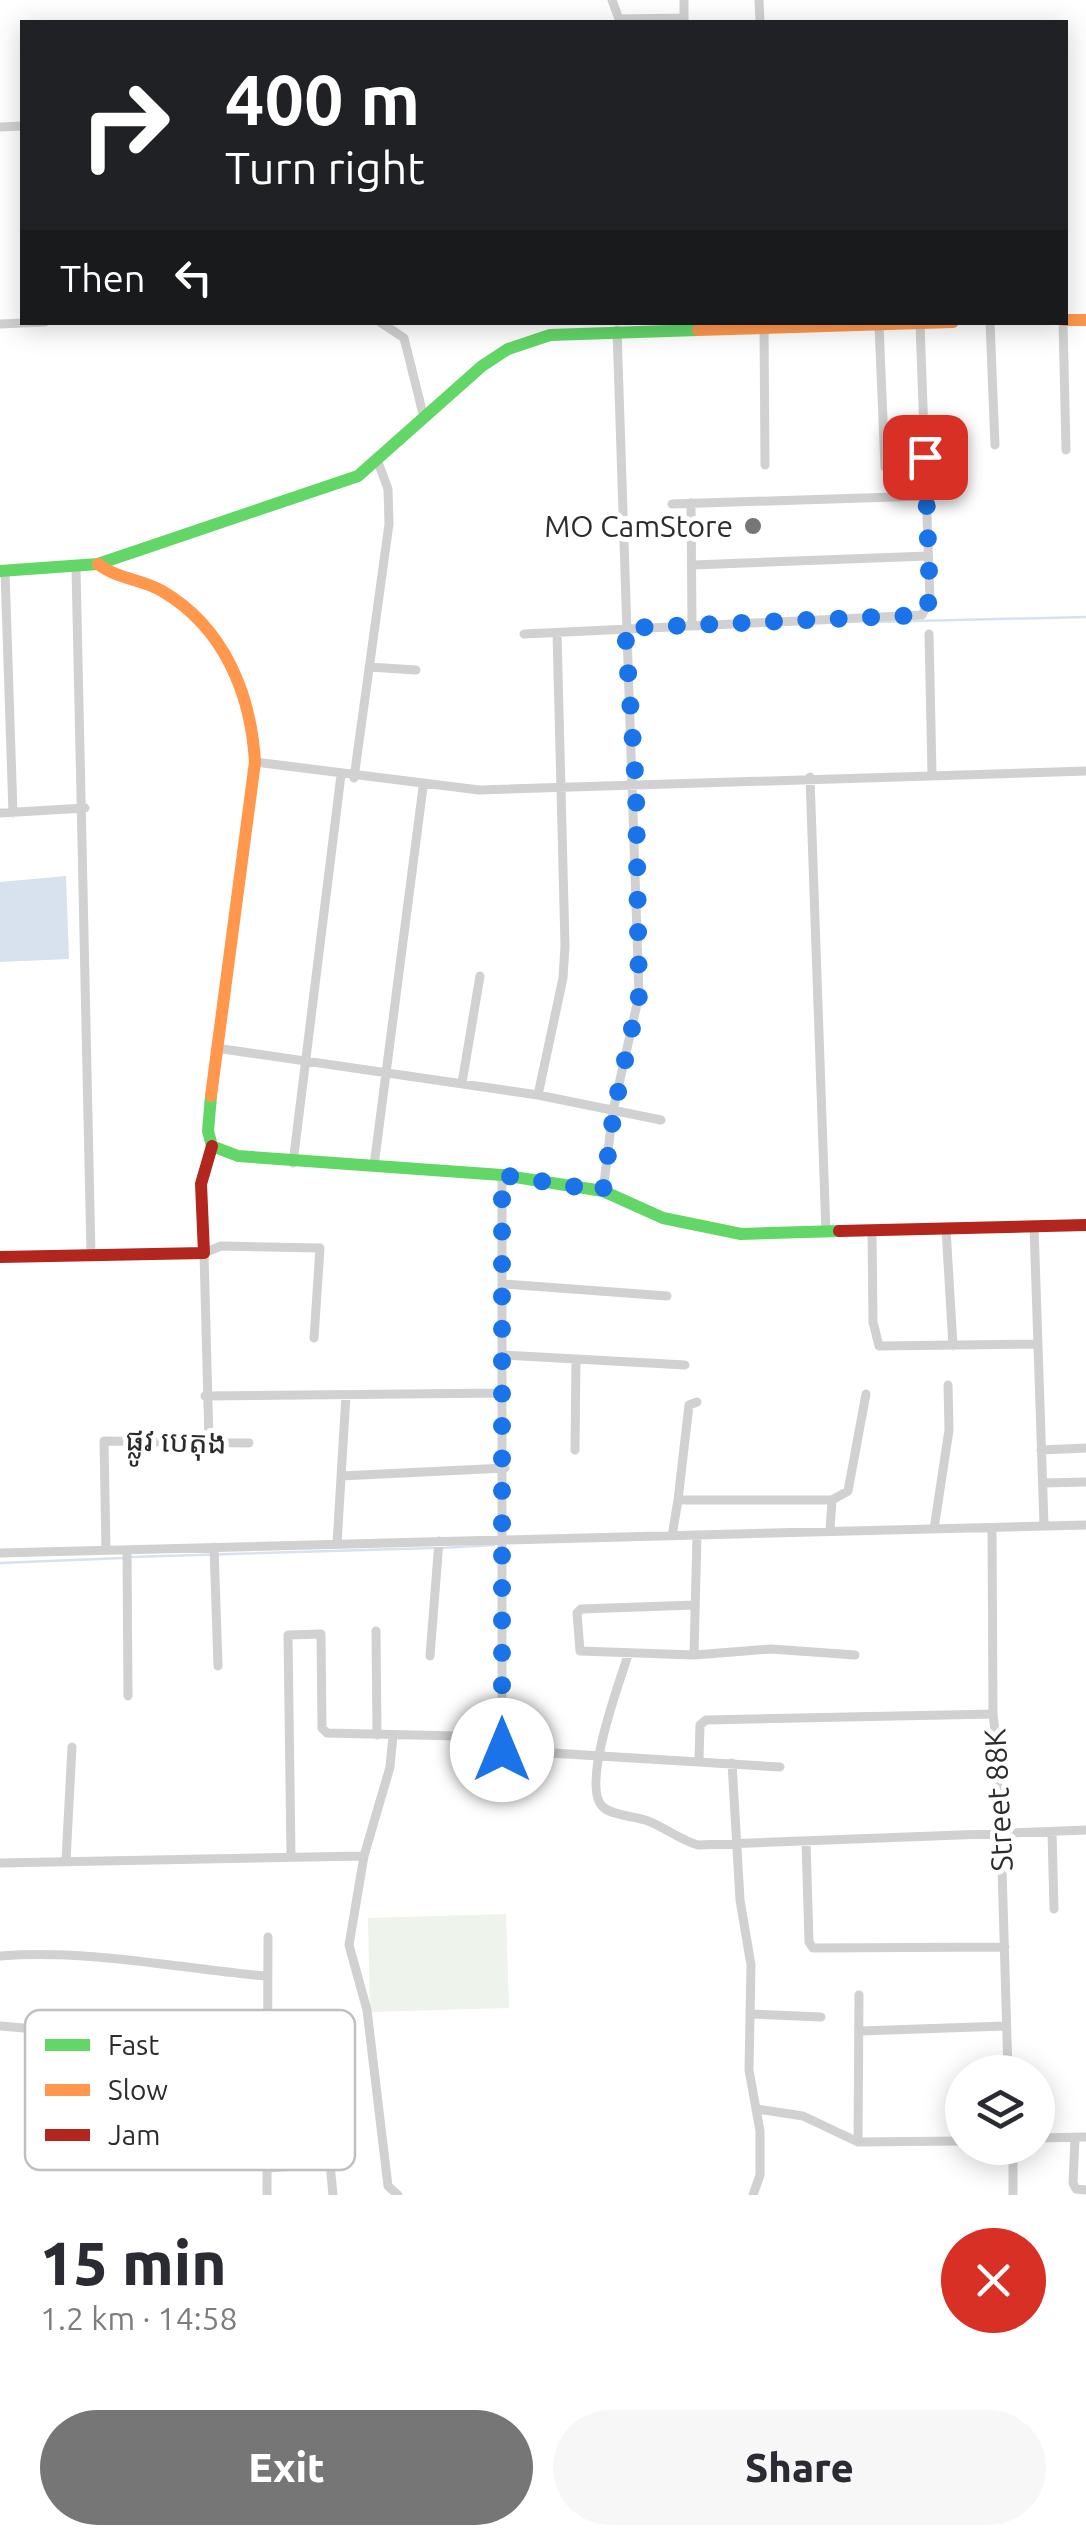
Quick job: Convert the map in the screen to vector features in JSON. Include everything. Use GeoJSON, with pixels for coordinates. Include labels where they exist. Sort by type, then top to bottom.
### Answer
{"type":"FeatureCollection","features":[{"type":"Feature","properties":{"kind":"street"},"geometry":{"type":"LineString","coordinates":[[612,0],[619,19],[684,20],[684,0]]}},
{"type":"Feature","properties":{"kind":"street"},"geometry":{"type":"LineString","coordinates":[[384,325],[404,338],[423,414]]}},
{"type":"Feature","properties":{"kind":"street"},"geometry":{"type":"LineString","coordinates":[[12,813],[2,571],[98,564],[358,476],[378,462],[423,414],[508,349],[582,326],[617,330],[694,325]]}},
{"type":"Feature","properties":{"kind":"street"},"geometry":{"type":"LineString","coordinates":[[764,325],[765,466]]}},
{"type":"Feature","properties":{"kind":"street"},"geometry":{"type":"LineString","coordinates":[[878,325],[885,467]]}},
{"type":"Feature","properties":{"kind":"street"},"geometry":{"type":"LineString","coordinates":[[524,634],[692,623],[917,617],[926,612],[930,599],[920,325]]}},
{"type":"Feature","properties":{"kind":"street"},"geometry":{"type":"LineString","coordinates":[[990,325],[995,444]]}},
{"type":"Feature","properties":{"kind":"street"},"geometry":{"type":"LineString","coordinates":[[1064,325],[1066,450]]}},
{"type":"Feature","properties":{"kind":"street"},"geometry":{"type":"LineString","coordinates":[[603,1191],[614,1111],[639,996],[636,787],[625,628],[617,330]]}},
{"type":"Feature","properties":{"kind":"street"},"geometry":{"type":"LineString","coordinates":[[354,778],[389,524],[388,490],[378,462]]}},
{"type":"Feature","properties":{"kind":"street"},"geometry":{"type":"LineString","coordinates":[[672,504],[926,496]]}},
{"type":"Feature","properties":{"kind":"street"},"geometry":{"type":"LineString","coordinates":[[691,503],[692,623]]}},
{"type":"Feature","properties":{"kind":"street"},"geometry":{"type":"LineString","coordinates":[[693,565],[928,556]]}},
{"type":"Feature","properties":{"kind":"street"},"geometry":{"type":"LineString","coordinates":[[98,564],[174,597],[206,630],[247,696],[255,733],[216,1048],[208,1132],[212,1146],[206,1155],[202,1183],[208,1441]]}},
{"type":"Feature","properties":{"kind":"street"},"geometry":{"type":"LineString","coordinates":[[76,568],[85,808],[91,1255]]}},
{"type":"Feature","properties":{"kind":"street"},"geometry":{"type":"LineString","coordinates":[[538,1095],[563,978],[557,633]]}},
{"type":"Feature","properties":{"kind":"street"},"geometry":{"type":"LineString","coordinates":[[929,634],[932,774]]}},
{"type":"Feature","properties":{"kind":"street"},"geometry":{"type":"LineString","coordinates":[[368,667],[416,670]]}},
{"type":"Feature","properties":{"kind":"street"},"geometry":{"type":"LineString","coordinates":[[254,762],[423,787],[636,787],[810,777],[1086,771]]}},
{"type":"Feature","properties":{"kind":"street"},"geometry":{"type":"LineString","coordinates":[[293,1163],[341,775]]}},
{"type":"Feature","properties":{"kind":"street"},"geometry":{"type":"LineString","coordinates":[[810,777],[826,1233]]}},
{"type":"Feature","properties":{"kind":"street"},"geometry":{"type":"LineString","coordinates":[[374,1166],[423,787]]}},
{"type":"Feature","properties":{"kind":"street"},"geometry":{"type":"LineString","coordinates":[[0,814],[85,808]]}},
{"type":"Feature","properties":{"kind":"street"},"geometry":{"type":"LineString","coordinates":[[462,1083],[480,976]]}},
{"type":"Feature","properties":{"kind":"street"},"geometry":{"type":"LineString","coordinates":[[216,1048],[538,1095],[660,1120]]}},
{"type":"Feature","properties":{"kind":"street"},"geometry":{"type":"LineString","coordinates":[[212,1146],[238,1156],[293,1163],[502,1175],[603,1191],[663,1218],[741,1234],[1086,1225]]}},
{"type":"Feature","properties":{"kind":"street"},"geometry":{"type":"LineString","coordinates":[[502,1175],[505,1538],[502,1750],[780,1767]]}},
{"type":"Feature","properties":{"kind":"street"},"geometry":{"type":"LineString","coordinates":[[1034,1226],[1044,1526]]}},
{"type":"Feature","properties":{"kind":"street"},"geometry":{"type":"LineString","coordinates":[[946,1229],[953,1346]]}},
{"type":"Feature","properties":{"kind":"street"},"geometry":{"type":"LineString","coordinates":[[872,1231],[875,1340],[885,1348],[1036,1344]]}},
{"type":"Feature","properties":{"kind":"street"},"geometry":{"type":"LineString","coordinates":[[0,1257],[204,1253],[221,1246],[320,1248],[314,1338]]}},
{"type":"Feature","properties":{"kind":"street"},"geometry":{"type":"LineString","coordinates":[[504,1284],[668,1296]]}},
{"type":"Feature","properties":{"kind":"street"},"geometry":{"type":"LineString","coordinates":[[504,1355],[686,1365]]}},
{"type":"Feature","properties":{"kind":"street"},"geometry":{"type":"LineString","coordinates":[[576,1359],[576,1450]]}},
{"type":"Feature","properties":{"kind":"street"},"geometry":{"type":"LineString","coordinates":[[934,1529],[949,1430],[948,1385]]}},
{"type":"Feature","properties":{"kind":"street"},"geometry":{"type":"LineString","coordinates":[[205,1396],[504,1393]]}},
{"type":"Feature","properties":{"kind":"street"},"geometry":{"type":"LineString","coordinates":[[678,1500],[832,1500],[848,1490],[866,1394]]}},
{"type":"Feature","properties":{"kind":"street"},"geometry":{"type":"LineString","coordinates":[[337,1544],[346,1395]]}},
{"type":"Feature","properties":{"kind":"street"},"geometry":{"type":"LineString","coordinates":[[672,1536],[686,1419],[689,1405],[697,1402]]}},
{"type":"Feature","properties":{"kind":"street","name":"ផ្លូវ បេតុង"},"geometry":{"type":"LineString","coordinates":[[106,1550],[104,1441],[249,1443]]}},
{"type":"Feature","properties":{"kind":"street"},"geometry":{"type":"LineString","coordinates":[[1042,1450],[1086,1448]]}},
{"type":"Feature","properties":{"kind":"street"},"geometry":{"type":"LineString","coordinates":[[341,1476],[504,1468]]}},
{"type":"Feature","properties":{"kind":"street"},"geometry":{"type":"LineString","coordinates":[[1043,1483],[1086,1482]]}},
{"type":"Feature","properties":{"kind":"street"},"geometry":{"type":"LineString","coordinates":[[830,1530],[832,1500]]}},
{"type":"Feature","properties":{"kind":"street"},"geometry":{"type":"LineString","coordinates":[[0,1553],[106,1550],[128,1556],[337,1544],[438,1546],[505,1538],[1086,1525]]}},
{"type":"Feature","properties":{"kind":"street","name":"Street 88K"},"geometry":{"type":"LineString","coordinates":[[992,1528],[993,1714],[1007,2055]]}},
{"type":"Feature","properties":{"kind":"street"},"geometry":{"type":"LineString","coordinates":[[694,1655],[696,1535]]}},
{"type":"Feature","properties":{"kind":"street"},"geometry":{"type":"LineString","coordinates":[[430,1656],[438,1546]]}},
{"type":"Feature","properties":{"kind":"street"},"geometry":{"type":"LineString","coordinates":[[215,1549],[218,1666]]}},
{"type":"Feature","properties":{"kind":"street"},"geometry":{"type":"LineString","coordinates":[[128,1556],[128,1696]]}},
{"type":"Feature","properties":{"kind":"street"},"geometry":{"type":"LineString","coordinates":[[694,1605],[576,1613],[580,1651],[694,1655],[771,1650],[855,1656]]}},
{"type":"Feature","properties":{"kind":"street"},"geometry":{"type":"LineString","coordinates":[[376,1631],[377,1735]]}},
{"type":"Feature","properties":{"kind":"street"},"geometry":{"type":"LineString","coordinates":[[290,1857],[288,1635],[321,1634],[323,1731],[502,1737]]}},
{"type":"Feature","properties":{"kind":"street"},"geometry":{"type":"LineString","coordinates":[[628,1655],[598,1754],[599,1800],[605,1809],[650,1822],[698,1845],[1086,1830]]}},
{"type":"Feature","properties":{"kind":"street"},"geometry":{"type":"LineString","coordinates":[[699,1760],[700,1725],[706,1720],[993,1714]]}},
{"type":"Feature","properties":{"kind":"street"},"geometry":{"type":"LineString","coordinates":[[394,1736],[390,1767],[364,1856],[349,1954],[367,2010],[388,2186],[398,2195]]}},
{"type":"Feature","properties":{"kind":"street"},"geometry":{"type":"LineString","coordinates":[[66,1860],[72,1747]]}},
{"type":"Feature","properties":{"kind":"street"},"geometry":{"type":"LineString","coordinates":[[732,1763],[735,1842],[751,1965],[749,2070],[757,2110],[760,2174],[753,2195]]}},
{"type":"Feature","properties":{"kind":"street"},"geometry":{"type":"LineString","coordinates":[[1052,1832],[1054,1909]]}},
{"type":"Feature","properties":{"kind":"street"},"geometry":{"type":"LineString","coordinates":[[806,1842],[809,1942],[813,1948],[1004,1947]]}},
{"type":"Feature","properties":{"kind":"street"},"geometry":{"type":"LineString","coordinates":[[0,1863],[364,1856]]}},
{"type":"Feature","properties":{"kind":"street"},"geometry":{"type":"LineString","coordinates":[[265,2010],[268,1937]]}},
{"type":"Feature","properties":{"kind":"street"},"geometry":{"type":"LineString","coordinates":[[0,1956],[74,1956],[265,1976]]}},
{"type":"Feature","properties":{"kind":"street"},"geometry":{"type":"LineString","coordinates":[[858,1995],[858,2142]]}},
{"type":"Feature","properties":{"kind":"street"},"geometry":{"type":"LineString","coordinates":[[751,2014],[820,2017]]}},
{"type":"Feature","properties":{"kind":"street"},"geometry":{"type":"LineString","coordinates":[[0,2026],[25,2028]]}},
{"type":"Feature","properties":{"kind":"street"},"geometry":{"type":"LineString","coordinates":[[860,2031],[1006,2026]]}},
{"type":"Feature","properties":{"kind":"street"},"geometry":{"type":"LineString","coordinates":[[757,2110],[802,2116],[858,2142],[945,2140]]}},
{"type":"Feature","properties":{"kind":"street"},"geometry":{"type":"LineString","coordinates":[[1055,2138],[1081,2138],[1073,2183],[1076,2190],[1086,2190]]}},
{"type":"Feature","properties":{"kind":"street"},"geometry":{"type":"LineString","coordinates":[[1013,2165],[1013,2195]]}},
{"type":"Feature","properties":{"kind":"street"},"geometry":{"type":"LineString","coordinates":[[267,2170],[268,2195]]}},
{"type":"Feature","properties":{"kind":"street"},"geometry":{"type":"LineString","coordinates":[[331,2170],[333,2195]]}},
{"type":"Feature","properties":{"kind":"shaded area"},"geometry":{"type":"Polygon","coordinates":[[[66,876],[69,959],[0,962],[0,882],[66,876]]]}},
{"type":"Feature","properties":{"kind":"shaded area"},"geometry":{"type":"Polygon","coordinates":[[[506,1914],[509,2008],[370,2012],[368,1918],[506,1914]]]}},
{"type":"Feature","properties":{"kind":"waterway"},"geometry":{"type":"LineString","coordinates":[[875,622],[1086,617]]}},
{"type":"Feature","properties":{"kind":"waterway"},"geometry":{"type":"LineString","coordinates":[[441,1548],[494,1545]]}},
{"type":"Feature","properties":{"kind":"waterway"},"geometry":{"type":"LineString","coordinates":[[131,1557],[433,1548]]}},
{"type":"Feature","properties":{"kind":"waterway"},"geometry":{"type":"LineString","coordinates":[[0,1563],[123,1558]]}},
{"type":"Feature","properties":{"kind":"traffic: fast"},"geometry":{"type":"LineString","coordinates":[[0,571],[98,564],[358,476],[482,366],[508,349],[550,335],[698,330]]}},
{"type":"Feature","properties":{"kind":"traffic: fast"},"geometry":{"type":"LineString","coordinates":[[211,1096],[208,1131],[212,1146],[238,1156],[502,1175],[603,1191],[663,1218],[741,1234],[839,1231]]}},
{"type":"Feature","properties":{"kind":"traffic: slow"},"geometry":{"type":"LineString","coordinates":[[1068,320],[1086,320]]}},
{"type":"Feature","properties":{"kind":"traffic: slow"},"geometry":{"type":"LineString","coordinates":[[698,330],[857,325]]}},
{"type":"Feature","properties":{"kind":"traffic: slow"},"geometry":{"type":"LineString","coordinates":[[98,564],[162,591],[202,623],[230,664],[248,712],[255,762],[211,1096]]}},
{"type":"Feature","properties":{"kind":"traffic: jam"},"geometry":{"type":"LineString","coordinates":[[0,1257],[204,1253],[201,1184],[212,1146]]}},
{"type":"Feature","properties":{"kind":"traffic: jam"},"geometry":{"type":"LineString","coordinates":[[839,1231],[1086,1225]]}},
{"type":"Feature","properties":{"kind":"place","name":"MO CamStore"},"geometry":{"type":"Point","coordinates":[753,526]}},
{"type":"Feature","properties":{"kind":"route"},"geometry":{"type":"LineString","coordinates":[[502,1750],[505,1538],[502,1175],[603,1191],[614,1111],[639,996],[636,787],[625,628],[922,615],[930,599],[925,457]]}}]}
